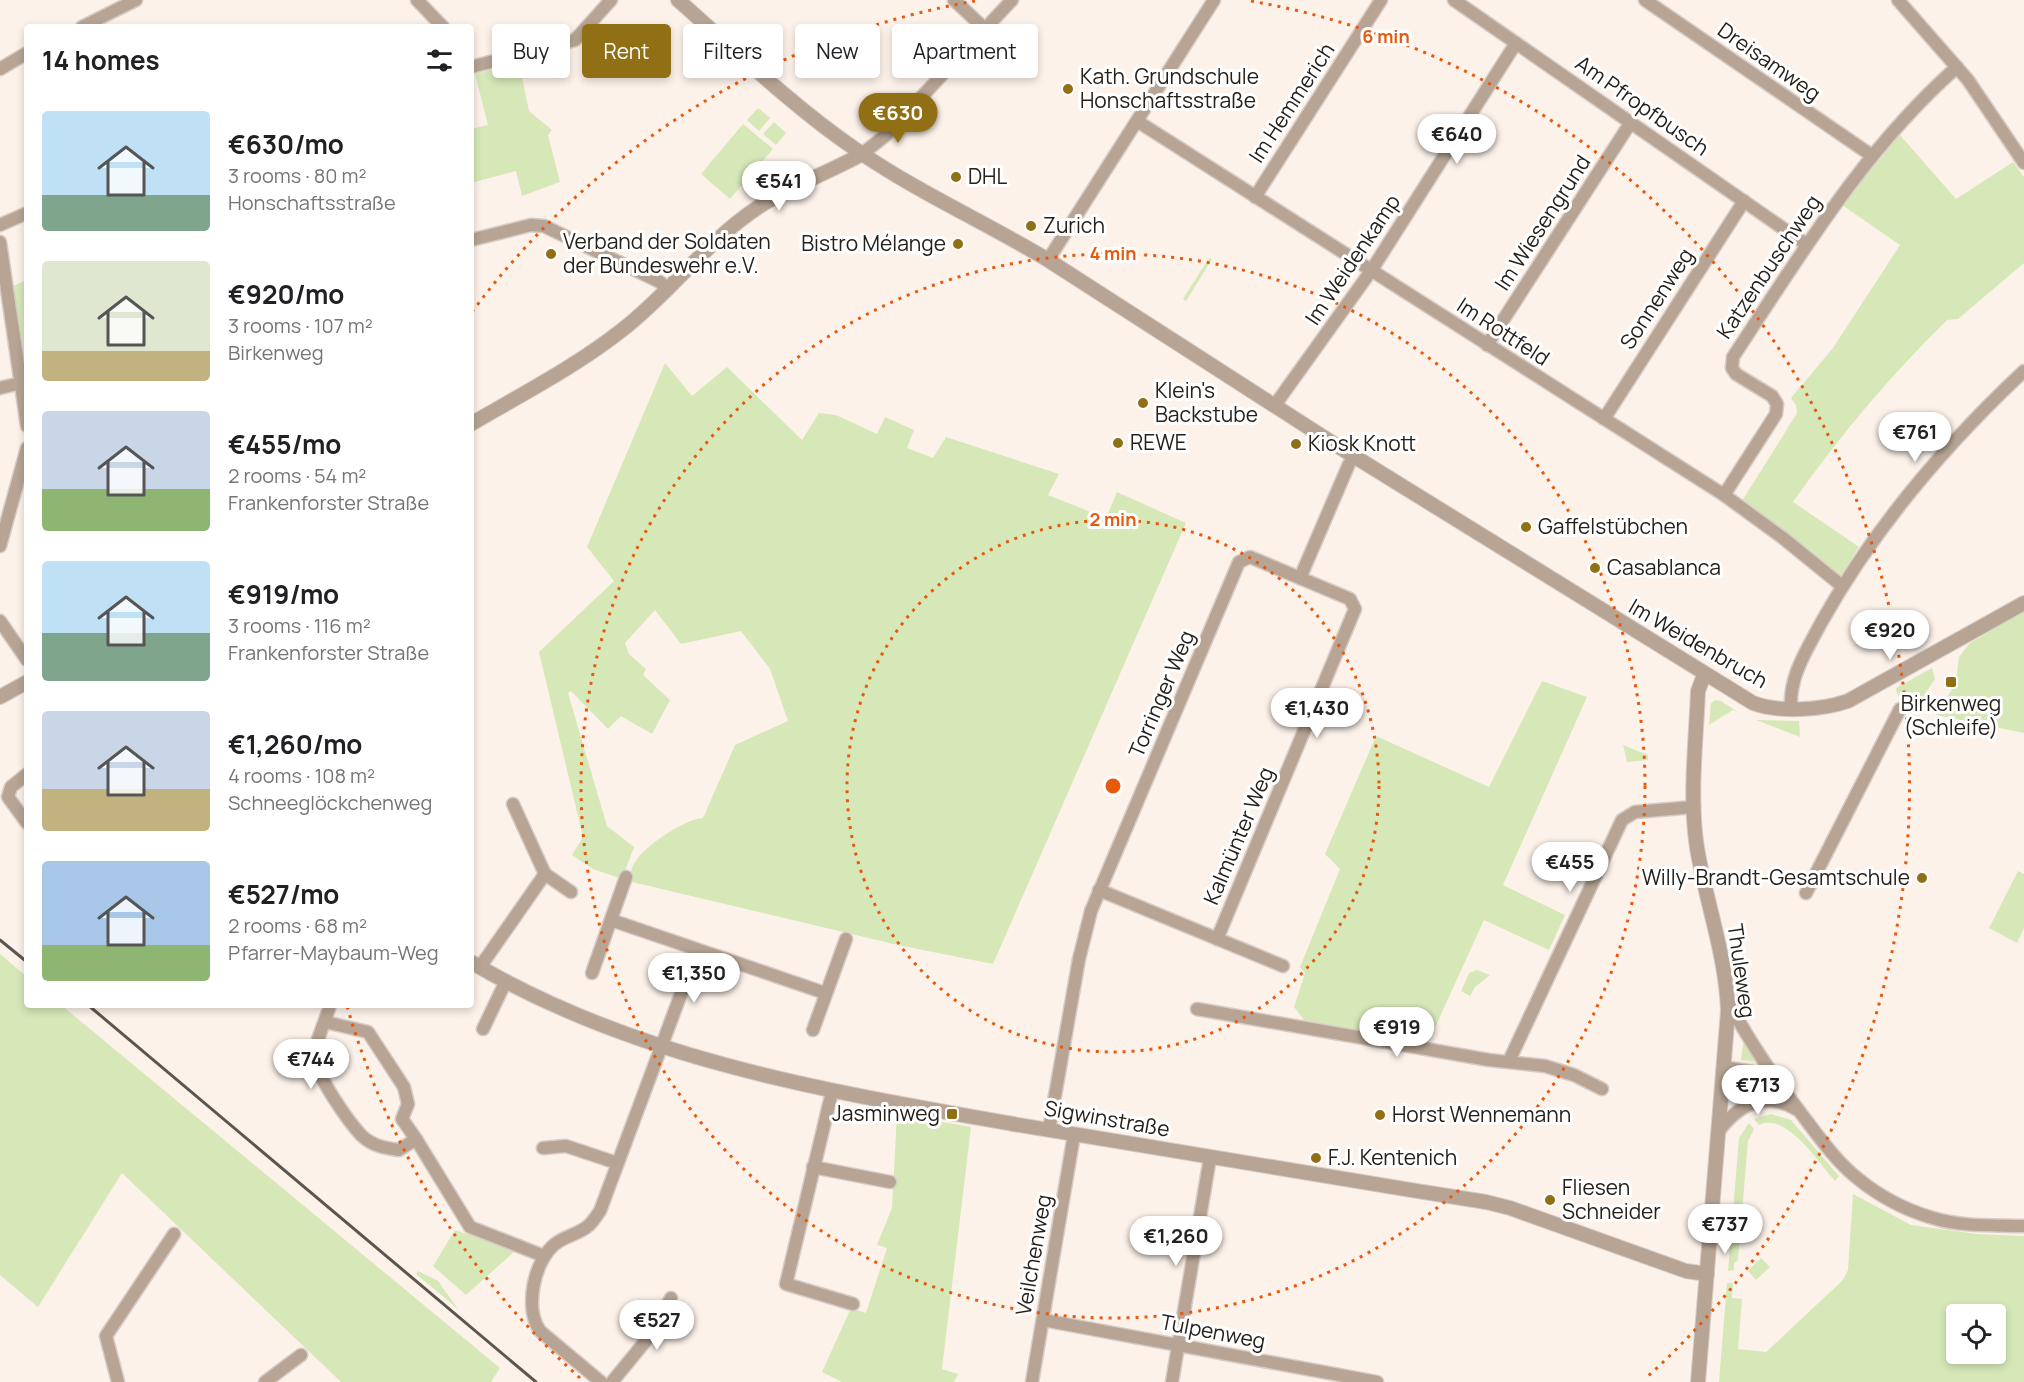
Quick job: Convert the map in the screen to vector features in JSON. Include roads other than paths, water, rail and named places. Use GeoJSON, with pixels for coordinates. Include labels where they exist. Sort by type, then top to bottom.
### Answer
{"type":"FeatureCollection","features":[{"type":"Feature","properties":{"kind":"street"},"geometry":{"type":"LineString","coordinates":[[88,24],[136,0]]}},
{"type":"Feature","properties":{"kind":"street"},"geometry":{"type":"LineString","coordinates":[[417,0],[440,24]]}},
{"type":"Feature","properties":{"kind":"street"},"geometry":{"type":"LineString","coordinates":[[474,66],[575,40],[611,0]]}},
{"type":"Feature","properties":{"kind":"street","name":"Im Weidenbruch"},"geometry":{"type":"LineString","coordinates":[[678,0],[822,124],[862,154],[979,224],[1008,236],[1048,260],[1704,675],[1761,706],[1791,708],[1841,704],[2024,603]]}},
{"type":"Feature","properties":{"kind":"street"},"geometry":{"type":"LineString","coordinates":[[954,0],[980,24]]}},
{"type":"Feature","properties":{"kind":"street"},"geometry":{"type":"LineString","coordinates":[[990,24],[1012,0]]}},
{"type":"Feature","properties":{"kind":"street"},"geometry":{"type":"LineString","coordinates":[[1048,260],[1214,0]]}},
{"type":"Feature","properties":{"kind":"street","name":"Im Hemmerich"},"geometry":{"type":"LineString","coordinates":[[1255,197],[1381,0]]}},
{"type":"Feature","properties":{"kind":"street","name":"Am Pfropfbusch"},"geometry":{"type":"LineString","coordinates":[[1454,0],[1807,245]]}},
{"type":"Feature","properties":{"kind":"street","name":"Dreisamweg"},"geometry":{"type":"LineString","coordinates":[[1645,0],[1871,155]]}},
{"type":"Feature","properties":{"kind":"street"},"geometry":{"type":"LineString","coordinates":[[1898,0],[1957,66],[2023,159]]}},
{"type":"Feature","properties":{"kind":"street","name":"Im Weidenkamp"},"geometry":{"type":"LineString","coordinates":[[1275,405],[1371,271],[1516,43]]}},
{"type":"Feature","properties":{"kind":"street"},"geometry":{"type":"LineString","coordinates":[[0,69],[24,55]]}},
{"type":"Feature","properties":{"kind":"street","name":"Katzenbuschweg"},"geometry":{"type":"LineString","coordinates":[[1724,495],[1776,414],[1778,404],[1772,396],[1736,374],[1731,363],[1807,245],[1871,155],[1919,101],[1957,66]]}},
{"type":"Feature","properties":{"kind":"street"},"geometry":{"type":"LineString","coordinates":[[474,422],[577,363],[622,331],[667,290],[716,240],[744,217],[789,189],[862,154],[886,135],[939,78]]}},
{"type":"Feature","properties":{"kind":"street","name":"Im Rottfeld"},"geometry":{"type":"LineString","coordinates":[[1137,121],[1724,495],[1783,538],[1842,586]]}},
{"type":"Feature","properties":{"kind":"street","name":"Im Wiesengrund"},"geometry":{"type":"LineString","coordinates":[[1487,345],[1631,122]]}},
{"type":"Feature","properties":{"kind":"street","name":"Sonnenweg"},"geometry":{"type":"LineString","coordinates":[[1604,419],[1744,201]]}},
{"type":"Feature","properties":{"kind":"street"},"geometry":{"type":"LineString","coordinates":[[0,225],[24,214]]}},
{"type":"Feature","properties":{"kind":"street"},"geometry":{"type":"LineString","coordinates":[[474,239],[531,225],[544,226],[660,282],[667,290]]}},
{"type":"Feature","properties":{"kind":"street"},"geometry":{"type":"LineString","coordinates":[[0,242],[24,404]]}},
{"type":"Feature","properties":{"kind":"street"},"geometry":{"type":"LineString","coordinates":[[1791,708],[1797,669],[1842,586],[1905,498],[1948,447],[2024,371]]}},
{"type":"Feature","properties":{"kind":"street"},"geometry":{"type":"LineString","coordinates":[[0,388],[21,382]]}},
{"type":"Feature","properties":{"kind":"street"},"geometry":{"type":"LineString","coordinates":[[0,546],[24,459]]}},
{"type":"Feature","properties":{"kind":"street"},"geometry":{"type":"LineString","coordinates":[[1300,578],[1349,464]]}},
{"type":"Feature","properties":{"kind":"street","name":"Torringer Weg"},"geometry":{"type":"LineString","coordinates":[[1049,1130],[1079,959],[1099,890],[1239,562],[1250,556],[1300,578]]}},
{"type":"Feature","properties":{"kind":"street","name":"Kalmünter Weg"},"geometry":{"type":"LineString","coordinates":[[1217,939],[1355,609],[1350,599],[1300,578]]}},
{"type":"Feature","properties":{"kind":"street"},"geometry":{"type":"LineString","coordinates":[[0,621],[24,656]]}},
{"type":"Feature","properties":{"kind":"street","name":"Thuleweg"},"geometry":{"type":"LineString","coordinates":[[1698,1382],[1728,1001],[1697,847],[1694,807],[1698,691],[1704,675]]}},
{"type":"Feature","properties":{"kind":"street"},"geometry":{"type":"LineString","coordinates":[[0,697],[24,684]]}},
{"type":"Feature","properties":{"kind":"street"},"geometry":{"type":"LineString","coordinates":[[1806,893],[1900,709]]}},
{"type":"Feature","properties":{"kind":"street"},"geometry":{"type":"LineString","coordinates":[[24,776],[11,787],[8,797],[24,819]]}},
{"type":"Feature","properties":{"kind":"street"},"geometry":{"type":"LineString","coordinates":[[513,804],[545,874],[571,892]]}},
{"type":"Feature","properties":{"kind":"street"},"geometry":{"type":"LineString","coordinates":[[1509,1061],[1617,827],[1635,812],[1694,807]]}},
{"type":"Feature","properties":{"kind":"street"},"geometry":{"type":"LineString","coordinates":[[476,964],[545,874]]}},
{"type":"Feature","properties":{"kind":"street"},"geometry":{"type":"LineString","coordinates":[[592,973],[626,877]]}},
{"type":"Feature","properties":{"kind":"street"},"geometry":{"type":"LineString","coordinates":[[1099,890],[1283,966]]}},
{"type":"Feature","properties":{"kind":"street"},"geometry":{"type":"LineString","coordinates":[[611,920],[825,993]]}},
{"type":"Feature","properties":{"kind":"street"},"geometry":{"type":"LineString","coordinates":[[813,1030],[846,939]]}},
{"type":"Feature","properties":{"kind":"street"},"geometry":{"type":"LineString","coordinates":[[601,1382],[540,1331],[534,1322],[532,1295],[544,1256],[561,1239],[588,1226],[600,1211],[697,951]]}},
{"type":"Feature","properties":{"kind":"street","name":"Sigwinstraße"},"geometry":{"type":"LineString","coordinates":[[476,964],[506,981],[577,1014],[662,1047],[832,1092],[1210,1158],[1486,1202],[1510,1208],[1686,1271],[1707,1274]]}},
{"type":"Feature","properties":{"kind":"street"},"geometry":{"type":"LineString","coordinates":[[483,1029],[506,981]]}},
{"type":"Feature","properties":{"kind":"street"},"geometry":{"type":"LineString","coordinates":[[1728,1001],[1748,1037],[1783,1089],[1852,1174],[1894,1203],[1941,1220],[2024,1226]]}},
{"type":"Feature","properties":{"kind":"street"},"geometry":{"type":"LineString","coordinates":[[329,1008],[316,1047],[315,1060],[323,1080],[362,1135],[380,1147],[399,1150],[416,1139]]}},
{"type":"Feature","properties":{"kind":"street"},"geometry":{"type":"LineString","coordinates":[[1197,1009],[1561,1070],[1602,1089]]}},
{"type":"Feature","properties":{"kind":"street"},"geometry":{"type":"LineString","coordinates":[[325,1022],[368,1032],[404,1087],[408,1104],[402,1119],[470,1227],[544,1256]]}},
{"type":"Feature","properties":{"kind":"street"},"geometry":{"type":"LineString","coordinates":[[1724,1067],[1762,1074],[1783,1089]]}},
{"type":"Feature","properties":{"kind":"street"},"geometry":{"type":"LineString","coordinates":[[832,1092],[786,1284],[852,1304]]}},
{"type":"Feature","properties":{"kind":"street"},"geometry":{"type":"LineString","coordinates":[[1718,1132],[1740,1108],[1760,1100],[1776,1100],[1800,1112]]}},
{"type":"Feature","properties":{"kind":"street","name":"Veilchenweg"},"geometry":{"type":"LineString","coordinates":[[1032,1382],[1074,1134]]}},
{"type":"Feature","properties":{"kind":"street"},"geometry":{"type":"LineString","coordinates":[[543,1148],[566,1146],[617,1163]]}},
{"type":"Feature","properties":{"kind":"street"},"geometry":{"type":"LineString","coordinates":[[1172,1382],[1210,1158]]}},
{"type":"Feature","properties":{"kind":"street"},"geometry":{"type":"LineString","coordinates":[[813,1167],[890,1182]]}},
{"type":"Feature","properties":{"kind":"street"},"geometry":{"type":"LineString","coordinates":[[118,1382],[106,1336],[174,1234]]}},
{"type":"Feature","properties":{"kind":"street"},"geometry":{"type":"LineString","coordinates":[[612,1382],[648,1338],[671,1298]]}},
{"type":"Feature","properties":{"kind":"street","name":"Tulpenweg"},"geometry":{"type":"LineString","coordinates":[[1043,1320],[1178,1345],[1308,1376],[1377,1382]]}},
{"type":"Feature","properties":{"kind":"street"},"geometry":{"type":"LineString","coordinates":[[265,1382],[301,1355]]}},
{"type":"Feature","properties":{"kind":"railway"},"geometry":{"type":"LineString","coordinates":[[0,940],[24,960]]}},
{"type":"Feature","properties":{"kind":"railway"},"geometry":{"type":"LineString","coordinates":[[92,1008],[536,1382]]}},
{"type":"Feature","properties":{"kind":"place","name":"Kath. Grundschule Honschaftsstraße"},"geometry":{"type":"Point","coordinates":[1068,89]}},
{"type":"Feature","properties":{"kind":"place","name":"DHL"},"geometry":{"type":"Point","coordinates":[956,177]}},
{"type":"Feature","properties":{"kind":"place","name":"Zurich"},"geometry":{"type":"Point","coordinates":[1031,226]}},
{"type":"Feature","properties":{"kind":"place","name":"Bistro Mélange"},"geometry":{"type":"Point","coordinates":[958,244]}},
{"type":"Feature","properties":{"kind":"place","name":"Verband der Soldaten der Bundeswehr e.V."},"geometry":{"type":"Point","coordinates":[551,254]}},
{"type":"Feature","properties":{"kind":"place","name":"Klein's Backstube"},"geometry":{"type":"Point","coordinates":[1143,403]}},
{"type":"Feature","properties":{"kind":"place","name":"REWE"},"geometry":{"type":"Point","coordinates":[1118,443]}},
{"type":"Feature","properties":{"kind":"place","name":"Kiosk Knott"},"geometry":{"type":"Point","coordinates":[1296,444]}},
{"type":"Feature","properties":{"kind":"place","name":"Gaffelstübchen"},"geometry":{"type":"Point","coordinates":[1526,527]}},
{"type":"Feature","properties":{"kind":"place","name":"Casablanca"},"geometry":{"type":"Point","coordinates":[1595,568]}},
{"type":"Feature","properties":{"kind":"place","name":"Birkenweg (Schleife)"},"geometry":{"type":"Point","coordinates":[1951,682]}},
{"type":"Feature","properties":{"kind":"place","name":"Willy-Brandt-Gesamtschule"},"geometry":{"type":"Point","coordinates":[1922,878]}},
{"type":"Feature","properties":{"kind":"place","name":"Jasminweg"},"geometry":{"type":"Point","coordinates":[952,1114]}},
{"type":"Feature","properties":{"kind":"place","name":"Horst Wennemann"},"geometry":{"type":"Point","coordinates":[1380,1115]}},
{"type":"Feature","properties":{"kind":"place","name":"F.J. Kentenich"},"geometry":{"type":"Point","coordinates":[1316,1158]}},
{"type":"Feature","properties":{"kind":"place","name":"Fliesen Schneider"},"geometry":{"type":"Point","coordinates":[1550,1200]}}]}
